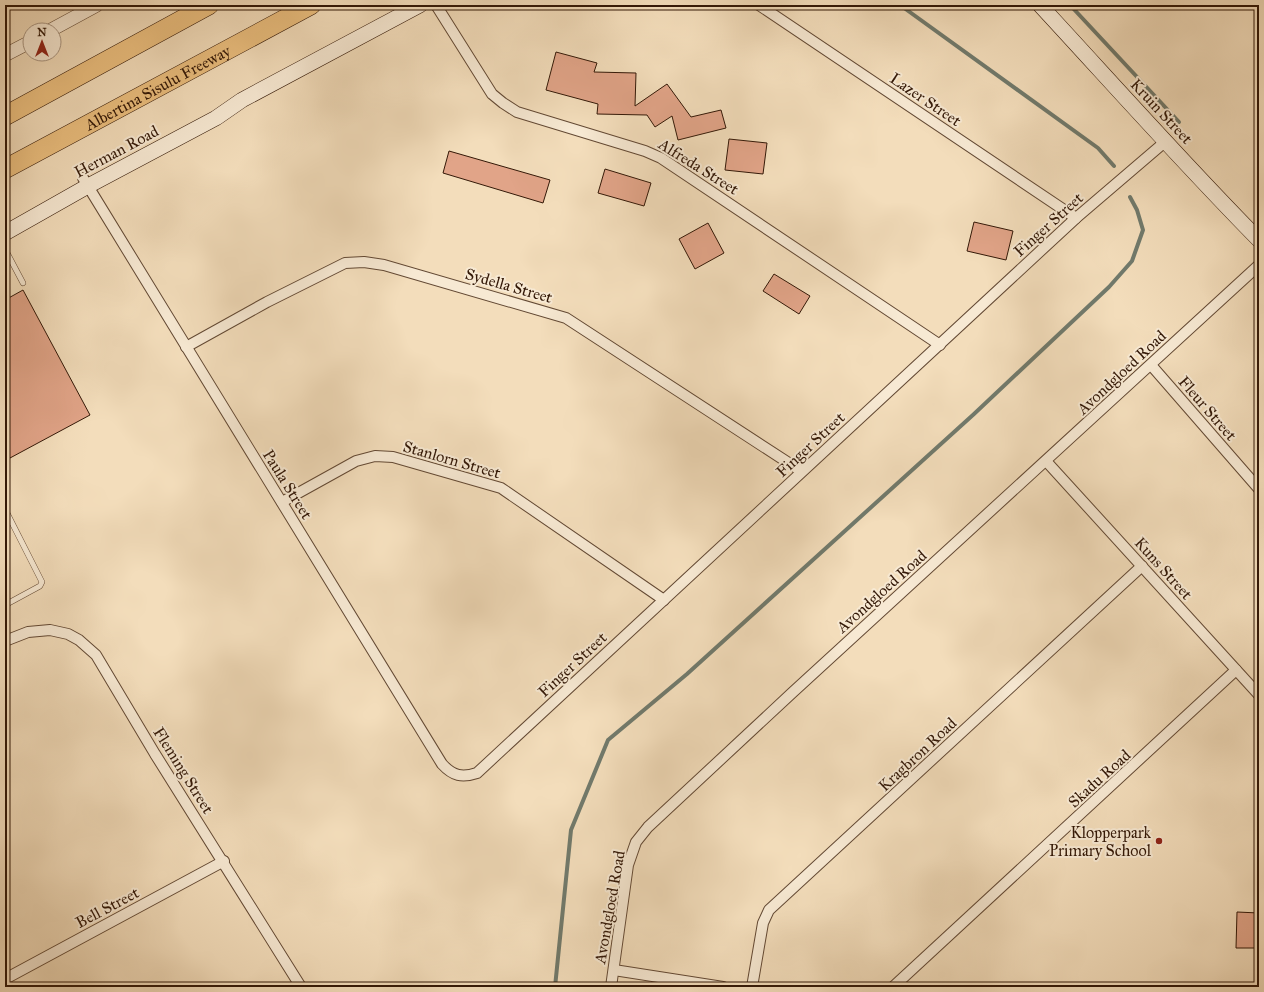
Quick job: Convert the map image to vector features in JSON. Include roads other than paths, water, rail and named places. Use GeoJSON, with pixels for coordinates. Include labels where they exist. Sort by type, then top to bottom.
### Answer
{"type":"FeatureCollection","features":[{"type":"Feature","properties":{"kind":"highway"},"geometry":{"type":"LineString","coordinates":[[5,116],[209,5]]}},
{"type":"Feature","properties":{"kind":"highway","name":"Albertina Sisulu Freeway"},"geometry":{"type":"LineString","coordinates":[[5,169],[311,5]]}},
{"type":"Feature","properties":{"kind":"main road","name":"Herman Road"},"geometry":{"type":"LineString","coordinates":[[5,233],[86,182],[212,110],[242,100],[420,5]]}},
{"type":"Feature","properties":{"kind":"main road","name":"Kruin Street"},"geometry":{"type":"LineString","coordinates":[[1040,5],[1166,141],[1210,191],[1259,240]]}},
{"type":"Feature","properties":{"kind":"main road","name":"Herman Road"},"geometry":{"type":"LineString","coordinates":[[5,222],[86,182]]}},
{"type":"Feature","properties":{"kind":"street"},"geometry":{"type":"LineString","coordinates":[[62,24],[97,5]]}},
{"type":"Feature","properties":{"kind":"street","name":"Alfreda Street"},"geometry":{"type":"LineString","coordinates":[[436,5],[492,94],[503,103],[517,112],[645,151],[666,161],[940,345]]}},
{"type":"Feature","properties":{"kind":"street","name":"Lazer Street"},"geometry":{"type":"LineString","coordinates":[[759,5],[1076,218]]}},
{"type":"Feature","properties":{"kind":"street"},"geometry":{"type":"LineString","coordinates":[[5,55],[22,46]]}},
{"type":"Feature","properties":{"kind":"street","name":"Finger Street"},"geometry":{"type":"LineString","coordinates":[[477,773],[801,471],[940,345],[1076,218],[1166,141]]}},
{"type":"Feature","properties":{"kind":"street","name":"Paula Street"},"geometry":{"type":"LineString","coordinates":[[86,182],[442,764],[451,773],[457,775],[464,776],[477,773]]}},
{"type":"Feature","properties":{"kind":"street","name":"Sydella Street"},"geometry":{"type":"LineString","coordinates":[[186,347],[267,302],[345,263],[364,262],[384,266],[566,318],[801,471]]}},
{"type":"Feature","properties":{"kind":"street","name":"Avondgloed Road"},"geometry":{"type":"LineString","coordinates":[[611,987],[628,865],[636,842],[648,827],[1259,265]]}},
{"type":"Feature","properties":{"kind":"street","name":"Fleur Street"},"geometry":{"type":"LineString","coordinates":[[1151,365],[1259,489]]}},
{"type":"Feature","properties":{"kind":"street","name":"Stanlorn Street"},"geometry":{"type":"LineString","coordinates":[[282,502],[356,461],[375,456],[393,457],[501,488],[664,600]]}},
{"type":"Feature","properties":{"kind":"street","name":"Kuns Street"},"geometry":{"type":"LineString","coordinates":[[1046,461],[1259,695]]}},
{"type":"Feature","properties":{"kind":"street","name":"Kragbron Road"},"geometry":{"type":"LineString","coordinates":[[752,987],[763,923],[769,910],[1142,566]]}},
{"type":"Feature","properties":{"kind":"street","name":"Fleming Street"},"geometry":{"type":"LineString","coordinates":[[5,641],[28,632],[50,630],[68,634],[90,648],[96,655],[155,754],[224,861],[301,987]]}},
{"type":"Feature","properties":{"kind":"street","name":"Skadu Road"},"geometry":{"type":"LineString","coordinates":[[893,987],[1236,670]]}},
{"type":"Feature","properties":{"kind":"street","name":"Bell Street"},"geometry":{"type":"LineString","coordinates":[[5,979],[224,861]]}},
{"type":"Feature","properties":{"kind":"street"},"geometry":{"type":"LineString","coordinates":[[614,970],[723,987]]}},
{"type":"Feature","properties":{"kind":"lane"},"geometry":{"type":"LineString","coordinates":[[5,249],[23,283]]}},
{"type":"Feature","properties":{"kind":"lane"},"geometry":{"type":"LineString","coordinates":[[5,509],[42,584],[36,589],[5,606]]}},
{"type":"Feature","properties":{"kind":"waterway"},"geometry":{"type":"LineString","coordinates":[[900,5],[1098,148],[1114,166]]}},
{"type":"Feature","properties":{"kind":"waterway"},"geometry":{"type":"LineString","coordinates":[[1070,5],[1179,122]]}},
{"type":"Feature","properties":{"kind":"waterway"},"geometry":{"type":"LineString","coordinates":[[555,987],[571,830],[608,740],[687,674],[974,414],[1109,287],[1132,261],[1143,230],[1137,210],[1130,197]]}},
{"type":"Feature","properties":{"kind":"place","name":"Klopperpark Primary School"},"geometry":{"type":"Point","coordinates":[1159,841]}}]}
